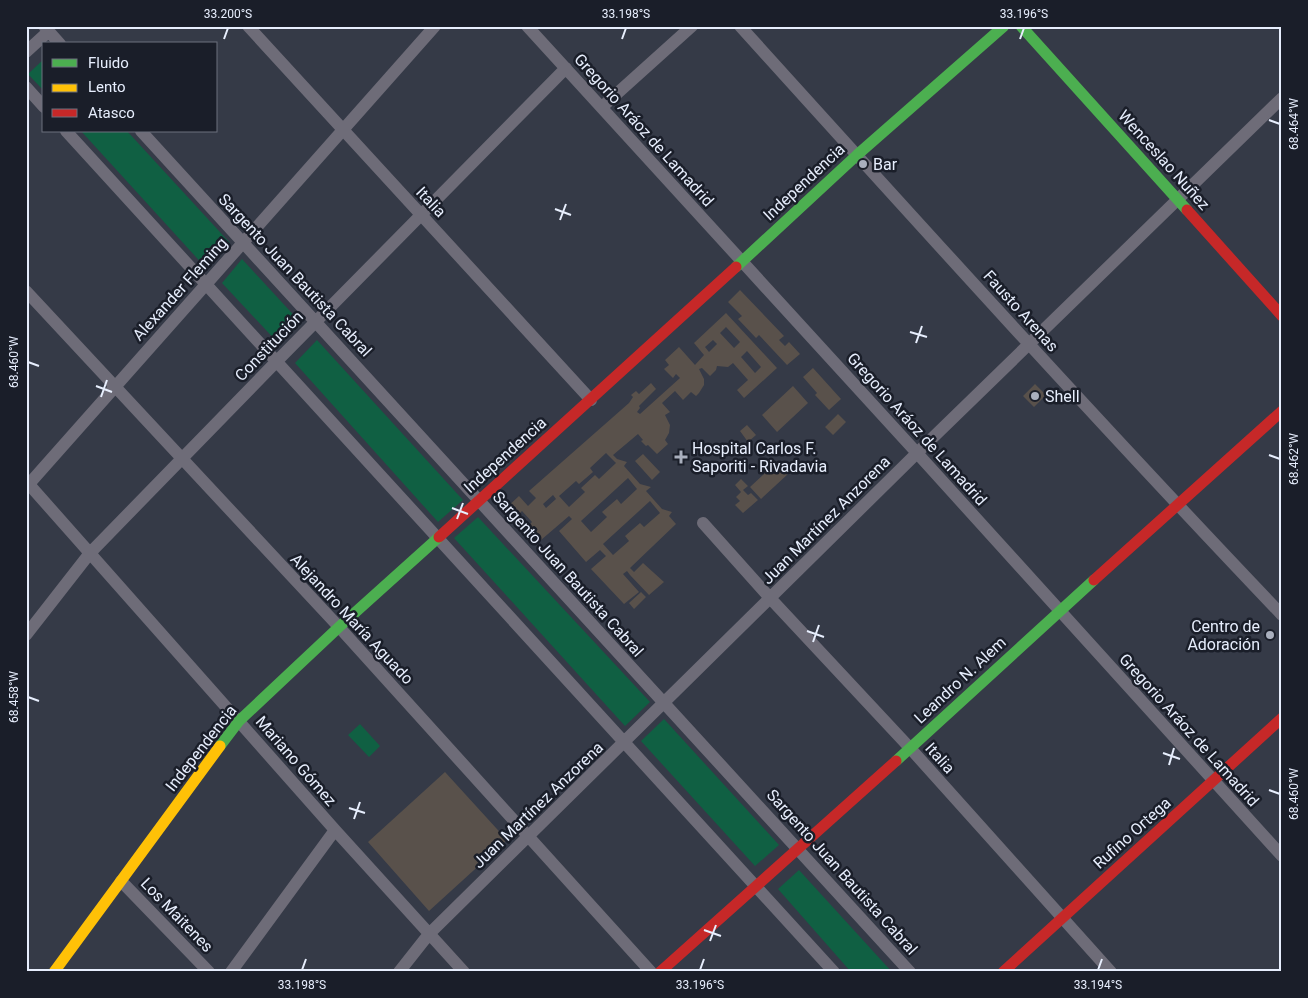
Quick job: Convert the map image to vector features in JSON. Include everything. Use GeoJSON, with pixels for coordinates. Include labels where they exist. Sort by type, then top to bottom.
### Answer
{"type":"FeatureCollection","features":[{"type":"Feature","properties":{"kind":"street","name":"Italia"},"geometry":{"type":"LineString","coordinates":[[248,26],[591,400]]}},
{"type":"Feature","properties":{"kind":"street","name":"Alexander Fleming"},"geometry":{"type":"LineString","coordinates":[[28,482],[436,26]]}},
{"type":"Feature","properties":{"kind":"street","name":"Gregorio Aráoz de Lamadrid"},"geometry":{"type":"LineString","coordinates":[[527,26],[917,452],[1282,856]]}},
{"type":"Feature","properties":{"kind":"street"},"geometry":{"type":"LineString","coordinates":[[602,107],[692,26]]}},
{"type":"Feature","properties":{"kind":"street","name":"Fausto Arenas"},"geometry":{"type":"LineString","coordinates":[[740,26],[1176,504],[1282,615]]}},
{"type":"Feature","properties":{"kind":"street","name":"Independencia"},"geometry":{"type":"LineString","coordinates":[[54,972],[239,721],[436,538],[591,400],[857,156],[1004,26]]}},
{"type":"Feature","properties":{"kind":"street","name":"Wenceslao Nuñez"},"geometry":{"type":"LineString","coordinates":[[1021,26],[1282,316]]}},
{"type":"Feature","properties":{"kind":"street"},"geometry":{"type":"LineString","coordinates":[[26,52],[47,29],[58,42]]}},
{"type":"Feature","properties":{"kind":"street","name":"Constitución"},"geometry":{"type":"LineString","coordinates":[[26,635],[90,553],[566,68]]}},
{"type":"Feature","properties":{"kind":"street"},"geometry":{"type":"LineString","coordinates":[[26,88],[42,105]]}},
{"type":"Feature","properties":{"kind":"street","name":"Juan Martínez Anzorena"},"geometry":{"type":"LineString","coordinates":[[399,972],[429,934],[664,704],[917,452],[1282,98]]}},
{"type":"Feature","properties":{"kind":"street"},"geometry":{"type":"LineString","coordinates":[[67,132],[204,285],[834,972]]}},
{"type":"Feature","properties":{"kind":"street","name":"Sargento Juan Bautista Cabral"},"geometry":{"type":"LineString","coordinates":[[142,132],[910,972]]}},
{"type":"Feature","properties":{"kind":"street","name":"Alejandro María Aguado"},"geometry":{"type":"LineString","coordinates":[[26,291],[339,627],[651,972]]}},
{"type":"Feature","properties":{"kind":"street","name":"Leandro N. Alem"},"geometry":{"type":"LineString","coordinates":[[660,972],[910,748],[1176,504],[1282,411]]}},
{"type":"Feature","properties":{"kind":"street","name":"Mariano Gómez"},"geometry":{"type":"LineString","coordinates":[[28,482],[335,830],[464,972]]}},
{"type":"Feature","properties":{"kind":"street","name":"Italia"},"geometry":{"type":"LineString","coordinates":[[703,523],[910,748],[1112,972]]}},
{"type":"Feature","properties":{"kind":"street","name":"Rufino Ortega"},"geometry":{"type":"LineString","coordinates":[[1003,972],[1282,718]]}},
{"type":"Feature","properties":{"kind":"street"},"geometry":{"type":"LineString","coordinates":[[231,972],[335,830]]}},
{"type":"Feature","properties":{"kind":"street","name":"Los Maitenes"},"geometry":{"type":"LineString","coordinates":[[121,881],[209,972]]}},
{"type":"Feature","properties":{"kind":"green space"},"geometry":{"type":"Polygon","coordinates":[[[42,61],[42,89],[28,74],[42,61]]]}},
{"type":"Feature","properties":{"kind":"green space"},"geometry":{"type":"Polygon","coordinates":[[[82,132],[128,132],[230,243],[206,268],[82,132]]]}},
{"type":"Feature","properties":{"kind":"green space"},"geometry":{"type":"Polygon","coordinates":[[[242,259],[301,323],[279,344],[222,283],[242,259]]]}},
{"type":"Feature","properties":{"kind":"green space"},"geometry":{"type":"Polygon","coordinates":[[[317,340],[463,500],[438,522],[295,363],[317,340]]]}},
{"type":"Feature","properties":{"kind":"green space"},"geometry":{"type":"Polygon","coordinates":[[[478,517],[650,702],[625,726],[454,538],[478,517]]]}},
{"type":"Feature","properties":{"kind":"green space"},"geometry":{"type":"Polygon","coordinates":[[[664,719],[779,845],[755,866],[641,741],[664,719]]]}},
{"type":"Feature","properties":{"kind":"green space"},"geometry":{"type":"Polygon","coordinates":[[[360,724],[380,746],[369,757],[348,735],[360,724]]]}},
{"type":"Feature","properties":{"kind":"green space"},"geometry":{"type":"Polygon","coordinates":[[[799,870],[892,972],[851,972],[778,889],[799,870]]]}},
{"type":"Feature","properties":{"kind":"building"},"geometry":{"type":"Polygon","coordinates":[[[740,290],[784,336],[779,340],[785,346],[789,342],[800,354],[787,365],[759,335],[756,338],[738,319],[742,316],[728,302],[740,290]]]}},
{"type":"Feature","properties":{"kind":"building"},"geometry":{"type":"Polygon","coordinates":[[[726,313],[777,368],[744,398],[737,390],[748,380],[733,363],[728,367],[717,366],[710,376],[702,368],[699,369],[704,379],[704,385],[696,396],[691,392],[683,400],[675,391],[662,403],[670,412],[665,415],[670,425],[669,433],[665,440],[668,444],[657,454],[641,441],[643,440],[638,434],[613,455],[617,459],[627,462],[624,466],[640,484],[651,487],[646,491],[662,509],[672,512],[669,516],[676,524],[630,568],[634,572],[643,563],[664,582],[649,595],[627,571],[623,574],[639,592],[624,604],[591,569],[606,556],[600,550],[586,562],[559,531],[572,519],[569,516],[541,540],[529,525],[532,522],[522,511],[515,518],[506,508],[519,496],[528,506],[536,498],[529,491],[629,403],[633,397],[631,395],[636,391],[639,394],[651,383],[656,389],[639,406],[640,408],[637,412],[640,414],[680,378],[676,374],[673,378],[664,369],[669,365],[665,360],[679,347],[695,365],[704,355],[694,343],[726,313]],[[726,327],[720,333],[734,348],[740,342],[726,327]],[[713,340],[705,347],[709,352],[717,344],[713,340]],[[747,351],[741,357],[755,373],[761,367],[747,351]],[[606,453],[590,468],[593,472],[579,484],[576,481],[559,496],[569,507],[585,492],[581,488],[595,475],[599,479],[616,463],[606,453]],[[628,478],[581,521],[591,532],[607,517],[602,512],[617,499],[621,504],[637,489],[628,478]],[[553,495],[543,504],[546,508],[556,499],[553,495]],[[650,501],[603,544],[613,555],[629,541],[625,536],[640,523],[644,527],[660,513],[650,501]]]}},
{"type":"Feature","properties":{"kind":"building"},"geometry":{"type":"Polygon","coordinates":[[[813,368],[841,399],[829,410],[815,395],[817,393],[803,377],[813,368]]]}},
{"type":"Feature","properties":{"kind":"building","name":"Shell"},"geometry":{"type":"Polygon","coordinates":[[[1035,384],[1046,395],[1034,407],[1023,396],[1035,384]]]}},
{"type":"Feature","properties":{"kind":"building"},"geometry":{"type":"Polygon","coordinates":[[[793,386],[808,403],[777,432],[762,415],[793,386]]]}},
{"type":"Feature","properties":{"kind":"building"},"geometry":{"type":"Polygon","coordinates":[[[838,414],[846,422],[833,435],[825,427],[838,414]]]}},
{"type":"Feature","properties":{"kind":"building"},"geometry":{"type":"Polygon","coordinates":[[[747,425],[756,435],[748,442],[740,431],[747,425]]]}},
{"type":"Feature","properties":{"kind":"building"},"geometry":{"type":"Polygon","coordinates":[[[643,454],[660,472],[652,480],[635,461],[643,454]]]}},
{"type":"Feature","properties":{"kind":"building"},"geometry":{"type":"Polygon","coordinates":[[[777,462],[788,474],[761,499],[750,487],[777,462]]]}},
{"type":"Feature","properties":{"kind":"building"},"geometry":{"type":"Polygon","coordinates":[[[741,479],[748,486],[743,490],[748,495],[751,493],[758,500],[743,513],[735,505],[740,501],[736,497],[741,492],[735,485],[741,479]]]}},
{"type":"Feature","properties":{"kind":"building"},"geometry":{"type":"Polygon","coordinates":[[[641,592],[646,597],[634,609],[629,603],[641,592]]]}},
{"type":"Feature","properties":{"kind":"building"},"geometry":{"type":"Polygon","coordinates":[[[445,772],[507,840],[429,911],[368,842],[445,772]]]}},
{"type":"Feature","properties":{"kind":"traffic: fast"},"geometry":{"type":"LineString","coordinates":[[736,267],[857,155],[1004,26]]}},
{"type":"Feature","properties":{"kind":"traffic: fast"},"geometry":{"type":"LineString","coordinates":[[1021,26],[1187,210]]}},
{"type":"Feature","properties":{"kind":"traffic: fast"},"geometry":{"type":"LineString","coordinates":[[220,746],[239,721],[439,537]]}},
{"type":"Feature","properties":{"kind":"traffic: fast"},"geometry":{"type":"LineString","coordinates":[[896,761],[1094,580]]}},
{"type":"Feature","properties":{"kind":"traffic: slow"},"geometry":{"type":"LineString","coordinates":[[54,972],[220,746]]}},
{"type":"Feature","properties":{"kind":"traffic: jam"},"geometry":{"type":"LineString","coordinates":[[1187,210],[1282,316]]}},
{"type":"Feature","properties":{"kind":"traffic: jam"},"geometry":{"type":"LineString","coordinates":[[439,537],[736,267]]}},
{"type":"Feature","properties":{"kind":"traffic: jam"},"geometry":{"type":"LineString","coordinates":[[1094,580],[1282,411]]}},
{"type":"Feature","properties":{"kind":"traffic: jam"},"geometry":{"type":"LineString","coordinates":[[1003,972],[1282,718]]}},
{"type":"Feature","properties":{"kind":"traffic: jam"},"geometry":{"type":"LineString","coordinates":[[660,972],[896,761]]}},
{"type":"Feature","properties":{"kind":"place","name":"Bar"},"geometry":{"type":"Point","coordinates":[863,164]}},
{"type":"Feature","properties":{"kind":"place","name":"Shell"},"geometry":{"type":"Point","coordinates":[1035,396]}},
{"type":"Feature","properties":{"kind":"place","name":"Hospital Carlos F. Saporiti - Rivadavia"},"geometry":{"type":"Point","coordinates":[681,457]}},
{"type":"Feature","properties":{"kind":"place","name":"Centro de Adoración"},"geometry":{"type":"Point","coordinates":[1270,635]}}]}
